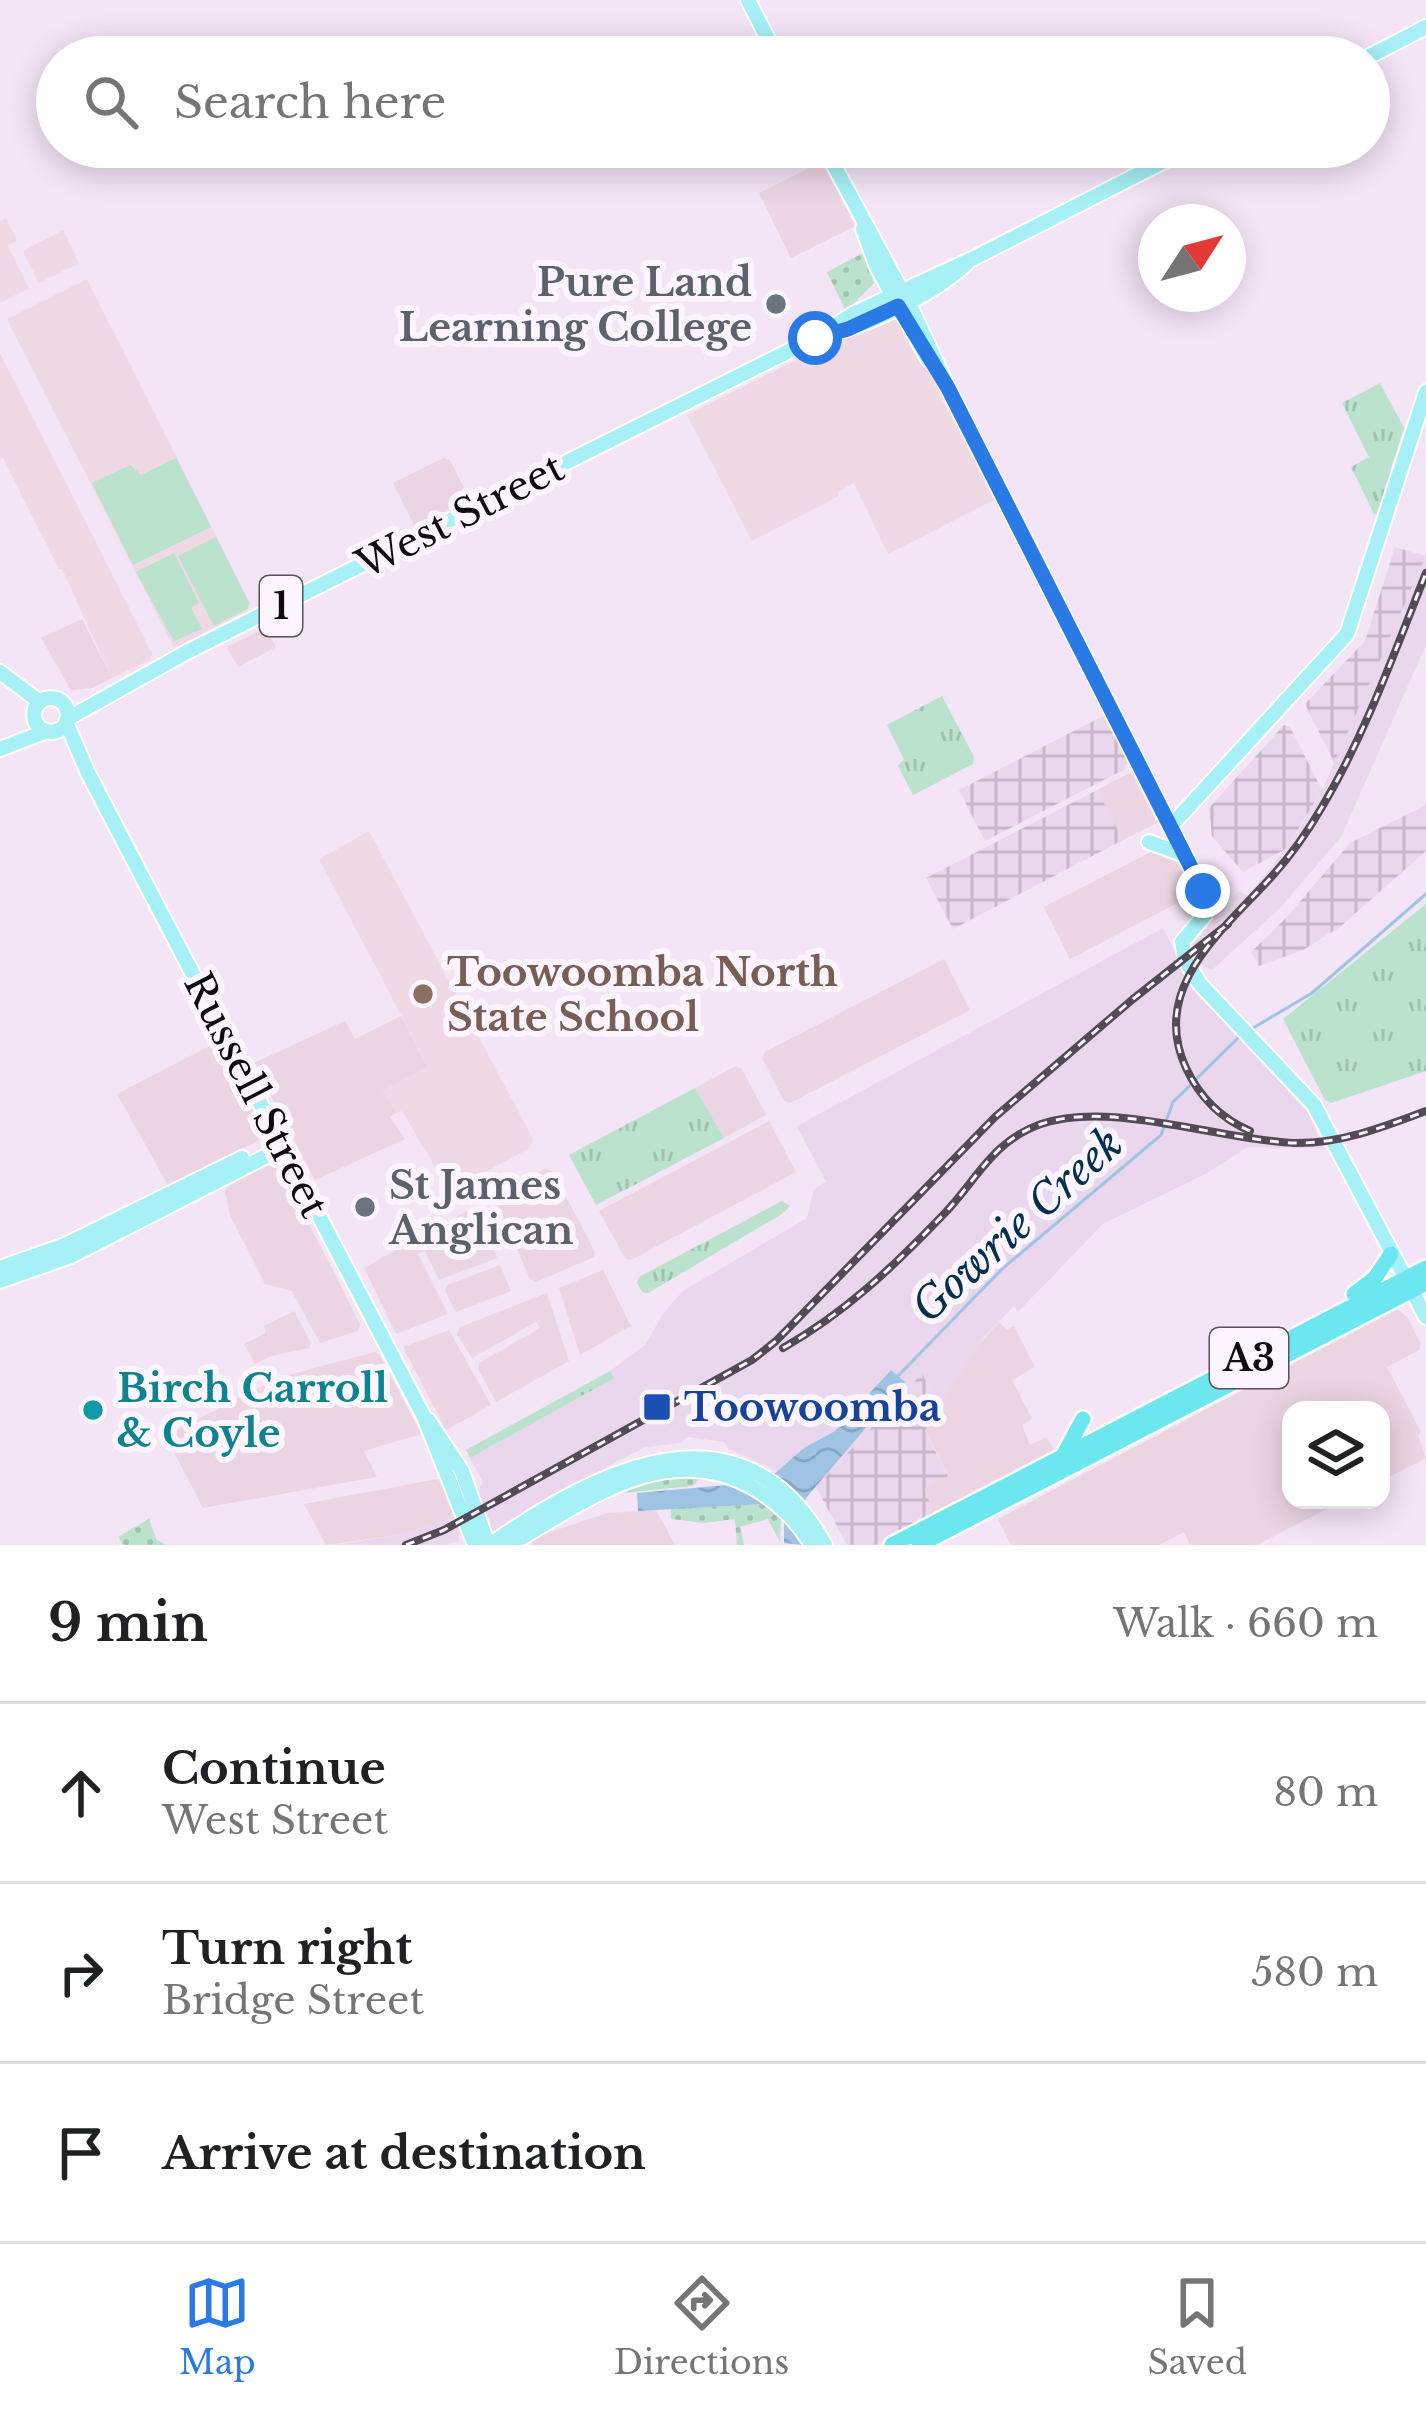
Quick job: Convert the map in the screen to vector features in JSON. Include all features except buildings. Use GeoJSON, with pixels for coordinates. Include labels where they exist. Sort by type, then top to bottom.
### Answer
{"type":"FeatureCollection","features":[{"type":"Feature","properties":{"kind":"highway"},"geometry":{"type":"LineString","coordinates":[[1297,1333],[1367,1285],[1391,1254]]}},
{"type":"Feature","properties":{"kind":"highway","name":"A3"},"geometry":{"type":"LineString","coordinates":[[920,1545],[1414,1283],[1426,1268]]}},
{"type":"Feature","properties":{"kind":"highway","name":"A3"},"geometry":{"type":"LineString","coordinates":[[892,1545],[1297,1333],[1414,1283]]}},
{"type":"Feature","properties":{"kind":"highway"},"geometry":{"type":"LineString","coordinates":[[1062,1456],[1083,1419]]}},
{"type":"Feature","properties":{"kind":"main road"},"geometry":{"type":"LineString","coordinates":[[748,0],[767,36]]}},
{"type":"Feature","properties":{"kind":"main road"},"geometry":{"type":"LineString","coordinates":[[1390,46],[1426,27]]}},
{"type":"Feature","properties":{"kind":"main road"},"geometry":{"type":"LineString","coordinates":[[835,168],[860,218],[879,280],[873,292],[841,320]]}},
{"type":"Feature","properties":{"kind":"main road","name":"West Street"},"geometry":{"type":"LineString","coordinates":[[815,338],[848,329],[927,277],[1151,168]]}},
{"type":"Feature","properties":{"kind":"main road"},"geometry":{"type":"LineString","coordinates":[[860,218],[905,272],[927,277]]}},
{"type":"Feature","properties":{"kind":"main road"},"geometry":{"type":"LineString","coordinates":[[874,235],[900,298],[1205,897],[1205,915],[1184,936],[1182,949],[1193,974],[1314,1105],[1391,1254],[1414,1283],[1426,1317]]}},
{"type":"Feature","properties":{"kind":"main road","name":"West Street"},"geometry":{"type":"LineString","coordinates":[[67,721],[106,695],[815,338],[841,320],[953,278],[972,259]]}},
{"type":"Feature","properties":{"kind":"main road"},"geometry":{"type":"LineString","coordinates":[[877,267],[900,298]]}},
{"type":"Feature","properties":{"kind":"main road"},"geometry":{"type":"LineString","coordinates":[[1170,826],[1347,634],[1426,392]]}},
{"type":"Feature","properties":{"kind":"main road","name":"Russell Street"},"geometry":{"type":"LineString","coordinates":[[0,676],[88,773]]}},
{"type":"Feature","properties":{"kind":"main road","name":"West Street"},"geometry":{"type":"LineString","coordinates":[[58,700],[106,695]]}},
{"type":"Feature","properties":{"kind":"main road","name":"Russell Street"},"geometry":{"type":"LineString","coordinates":[[58,700],[67,710],[88,773],[424,1417],[475,1545]]}},
{"type":"Feature","properties":{"kind":"main road","name":"1"},"geometry":{"type":"LineString","coordinates":[[1,749],[36,712],[58,700]]}},
{"type":"Feature","properties":{"kind":"main road","name":"1"},"geometry":{"type":"LineString","coordinates":[[1,749],[67,721]]}},
{"type":"Feature","properties":{"kind":"main road"},"geometry":{"type":"LineString","coordinates":[[1149,842],[1185,855]]}},
{"type":"Feature","properties":{"kind":"main road"},"geometry":{"type":"LineString","coordinates":[[0,1281],[280,1144]]}},
{"type":"Feature","properties":{"kind":"main road"},"geometry":{"type":"LineString","coordinates":[[0,1268],[50,1257]]}},
{"type":"Feature","properties":{"kind":"main road","name":"Russell Street"},"geometry":{"type":"LineString","coordinates":[[424,1417],[462,1471],[489,1545]]}},
{"type":"Feature","properties":{"kind":"main road"},"geometry":{"type":"LineString","coordinates":[[489,1545],[605,1478],[642,1462],[692,1457],[745,1470],[773,1486],[825,1545]]}},
{"type":"Feature","properties":{"kind":"main road"},"geometry":{"type":"LineString","coordinates":[[509,1545],[635,1477],[680,1468],[726,1475],[767,1496],[803,1522],[812,1545]]}},
{"type":"Feature","properties":{"kind":"shaded area"},"geometry":{"type":"Polygon","coordinates":[[[810,168],[826,168],[855,226],[791,258],[759,193],[810,168]]]}},
{"type":"Feature","properties":{"kind":"shaded area"},"geometry":{"type":"Polygon","coordinates":[[[6,218],[17,240],[8,246],[29,288],[0,303],[0,221],[6,218]]]}},
{"type":"Feature","properties":{"kind":"shaded area"},"geometry":{"type":"Polygon","coordinates":[[[63,230],[79,263],[39,283],[23,251],[63,230]]]}},
{"type":"Feature","properties":{"kind":"shaded area"},"geometry":{"type":"Polygon","coordinates":[[[87,279],[250,603],[248,610],[174,648],[7,319],[87,279]]]}},
{"type":"Feature","properties":{"kind":"shaded area"},"geometry":{"type":"Polygon","coordinates":[[[894,318],[920,356],[994,500],[888,554],[854,483],[838,492],[839,496],[752,541],[687,415],[835,340],[894,318]]]}},
{"type":"Feature","properties":{"kind":"shaded area"},"geometry":{"type":"Polygon","coordinates":[[[0,353],[152,653],[150,660],[112,678],[62,569],[0,459],[0,353]]]}},
{"type":"Feature","properties":{"kind":"shaded area"},"geometry":{"type":"Polygon","coordinates":[[[443,458],[450,460],[467,494],[465,503],[415,527],[393,483],[443,458]]]}},
{"type":"Feature","properties":{"kind":"shaded area"},"geometry":{"type":"Polygon","coordinates":[[[1395,547],[1426,556],[1335,764],[1305,704],[1365,641],[1395,547]]]}},
{"type":"Feature","properties":{"kind":"shaded area"},"geometry":{"type":"Polygon","coordinates":[[[1426,557],[1426,645],[1341,837],[1281,907],[1212,970],[1202,965],[1192,946],[1210,924],[1207,918],[1227,907],[1238,891],[1249,896],[1297,833],[1322,790],[1426,557]]]}},
{"type":"Feature","properties":{"kind":"shaded area"},"geometry":{"type":"Polygon","coordinates":[[[82,619],[112,678],[92,688],[71,690],[41,638],[82,619]]]}},
{"type":"Feature","properties":{"kind":"shaded area"},"geometry":{"type":"Polygon","coordinates":[[[266,628],[276,647],[238,667],[227,647],[266,628]]]}},
{"type":"Feature","properties":{"kind":"shaded area"},"geometry":{"type":"Polygon","coordinates":[[[1103,716],[1127,761],[1125,769],[985,841],[959,790],[1103,716]]]}},
{"type":"Feature","properties":{"kind":"shaded area"},"geometry":{"type":"Polygon","coordinates":[[[1284,725],[1290,727],[1322,790],[1286,849],[1243,872],[1212,836],[1209,808],[1284,725]]]}},
{"type":"Feature","properties":{"kind":"shaded area"},"geometry":{"type":"Polygon","coordinates":[[[1131,772],[1157,823],[1123,840],[1097,790],[1131,772]]]}},
{"type":"Feature","properties":{"kind":"shaded area"},"geometry":{"type":"Polygon","coordinates":[[[1097,790],[1123,840],[953,929],[926,878],[1097,790]]]}},
{"type":"Feature","properties":{"kind":"shaded area"},"geometry":{"type":"Polygon","coordinates":[[[1426,805],[1426,851],[1340,927],[1303,950],[1259,966],[1251,952],[1350,843],[1426,805]]]}},
{"type":"Feature","properties":{"kind":"shaded area","name":"Toowoomba North State School"},"geometry":{"type":"Polygon","coordinates":[[[369,831],[533,1139],[530,1148],[455,1188],[446,1185],[402,1111],[396,1113],[382,1091],[428,1066],[319,859],[369,831]]]}},
{"type":"Feature","properties":{"kind":"shaded area"},"geometry":{"type":"Polygon","coordinates":[[[1151,852],[1174,857],[1193,895],[1070,959],[1044,907],[1151,852]]]}},
{"type":"Feature","properties":{"kind":"shaded area"},"geometry":{"type":"Polygon","coordinates":[[[1163,928],[1194,989],[1304,1103],[1324,1149],[1248,1147],[1207,1173],[1103,1224],[1018,1312],[1014,1306],[984,1337],[932,1416],[924,1400],[931,1390],[922,1373],[807,1496],[786,1475],[729,1449],[724,1442],[688,1437],[681,1443],[646,1447],[491,1532],[477,1493],[483,1482],[470,1458],[613,1378],[610,1371],[645,1345],[683,1291],[807,1218],[814,1189],[826,1182],[797,1126],[1163,928]]]}},
{"type":"Feature","properties":{"kind":"shaded area"},"geometry":{"type":"Polygon","coordinates":[[[944,959],[970,1010],[790,1103],[784,1101],[762,1058],[765,1052],[944,959]]]}},
{"type":"Feature","properties":{"kind":"shaded area"},"geometry":{"type":"Polygon","coordinates":[[[401,1016],[428,1067],[383,1091],[396,1113],[390,1117],[405,1139],[315,1180],[254,1063],[345,1021],[355,1039],[401,1016]]]}},
{"type":"Feature","properties":{"kind":"shaded area"},"geometry":{"type":"Polygon","coordinates":[[[217,1042],[262,1129],[258,1141],[168,1185],[117,1094],[217,1042]]]}},
{"type":"Feature","properties":{"kind":"shaded area"},"geometry":{"type":"Polygon","coordinates":[[[736,1066],[766,1115],[724,1138],[695,1088],[736,1066]]]}},
{"type":"Feature","properties":{"kind":"shaded area"},"geometry":{"type":"Polygon","coordinates":[[[769,1121],[796,1172],[631,1260],[625,1258],[599,1211],[769,1121]]]}},
{"type":"Feature","properties":{"kind":"shaded area"},"geometry":{"type":"Polygon","coordinates":[[[266,1165],[277,1168],[288,1183],[360,1324],[358,1331],[320,1343],[292,1291],[265,1284],[230,1215],[225,1192],[266,1165]]]}},
{"type":"Feature","properties":{"kind":"shaded area"},"geometry":{"type":"Polygon","coordinates":[[[545,1169],[553,1172],[595,1252],[594,1257],[536,1282],[530,1279],[496,1201],[497,1195],[545,1169]]]}},
{"type":"Feature","properties":{"kind":"shaded area"},"geometry":{"type":"Polygon","coordinates":[[[474,1207],[497,1258],[439,1280],[425,1251],[418,1254],[448,1314],[396,1334],[364,1268],[474,1207]]]}},
{"type":"Feature","properties":{"kind":"shaded area"},"geometry":{"type":"Polygon","coordinates":[[[500,1265],[511,1291],[456,1312],[445,1291],[447,1285],[500,1265]]]}},
{"type":"Feature","properties":{"kind":"shaded area"},"geometry":{"type":"Polygon","coordinates":[[[603,1270],[631,1326],[580,1355],[559,1288],[603,1270]]]}},
{"type":"Feature","properties":{"kind":"shaded area"},"geometry":{"type":"Polygon","coordinates":[[[547,1293],[569,1361],[496,1402],[479,1363],[540,1328],[536,1322],[472,1358],[457,1335],[460,1327],[547,1293]]]}},
{"type":"Feature","properties":{"kind":"shaded area"},"geometry":{"type":"Polygon","coordinates":[[[1397,1309],[1407,1317],[1421,1344],[1419,1350],[1387,1367],[1421,1432],[1426,1458],[1390,1476],[1390,1401],[1282,1401],[1282,1509],[1327,1509],[1257,1545],[1190,1545],[1184,1532],[1159,1545],[1011,1545],[998,1519],[1397,1309]]]}},
{"type":"Feature","properties":{"kind":"shaded area"},"geometry":{"type":"Polygon","coordinates":[[[294,1311],[311,1343],[309,1348],[255,1364],[244,1344],[266,1333],[264,1326],[294,1311]]]}},
{"type":"Feature","properties":{"kind":"shaded area"},"geometry":{"type":"Polygon","coordinates":[[[999,1322],[1007,1330],[1014,1326],[1035,1367],[1012,1380],[1032,1419],[1022,1425],[1030,1445],[1047,1437],[1055,1453],[933,1515],[925,1488],[948,1475],[925,1430],[966,1359],[999,1322]]]}},
{"type":"Feature","properties":{"kind":"shaded area"},"geometry":{"type":"Polygon","coordinates":[[[449,1330],[491,1405],[446,1430],[403,1347],[449,1330]]]}},
{"type":"Feature","properties":{"kind":"shaded area"},"geometry":{"type":"Polygon","coordinates":[[[375,1352],[421,1434],[364,1451],[377,1477],[203,1508],[167,1439],[171,1433],[277,1378],[375,1352]]]}},
{"type":"Feature","properties":{"kind":"shaded area"},"geometry":{"type":"Polygon","coordinates":[[[922,1373],[931,1391],[924,1400],[932,1416],[925,1431],[948,1476],[925,1488],[933,1515],[876,1545],[847,1545],[816,1487],[922,1373]]]}},
{"type":"Feature","properties":{"kind":"shaded area"},"geometry":{"type":"Polygon","coordinates":[[[443,1478],[458,1517],[397,1535],[326,1545],[304,1504],[443,1478]]]}},
{"type":"Feature","properties":{"kind":"shaded area"},"geometry":{"type":"Polygon","coordinates":[[[656,1510],[675,1545],[533,1545],[530,1539],[607,1513],[656,1510]]]}},
{"type":"Feature","properties":{"kind":"shaded area"},"geometry":{"type":"Polygon","coordinates":[[[458,1517],[464,1533],[459,1541],[442,1545],[336,1545],[397,1535],[458,1517]]]}},
{"type":"Feature","properties":{"kind":"green space"},"geometry":{"type":"Polygon","coordinates":[[[865,252],[874,283],[846,311],[827,272],[865,252]]]}},
{"type":"Feature","properties":{"kind":"green space"},"geometry":{"type":"Polygon","coordinates":[[[1380,383],[1404,428],[1374,514],[1351,467],[1369,457],[1342,403],[1380,383]]]}},
{"type":"Feature","properties":{"kind":"green space"},"geometry":{"type":"Polygon","coordinates":[[[176,458],[211,527],[133,565],[92,483],[130,465],[141,475],[176,458]]]}},
{"type":"Feature","properties":{"kind":"green space"},"geometry":{"type":"Polygon","coordinates":[[[216,537],[249,603],[247,609],[214,626],[178,556],[216,537]]]}},
{"type":"Feature","properties":{"kind":"green space"},"geometry":{"type":"Polygon","coordinates":[[[174,553],[199,603],[191,608],[202,629],[174,641],[136,572],[174,553]]]}},
{"type":"Feature","properties":{"kind":"green space"},"geometry":{"type":"Polygon","coordinates":[[[942,696],[974,757],[973,764],[913,795],[898,766],[904,759],[887,725],[942,696]]]}},
{"type":"Feature","properties":{"kind":"green space"},"geometry":{"type":"Polygon","coordinates":[[[1426,904],[1426,1071],[1331,1103],[1325,1100],[1283,1019],[1426,904]]]}},
{"type":"Feature","properties":{"kind":"green space"},"geometry":{"type":"Polygon","coordinates":[[[695,1088],[724,1138],[596,1205],[569,1155],[695,1088]]]}},
{"type":"Feature","properties":{"kind":"green space"},"geometry":{"type":"Polygon","coordinates":[[[782,1201],[790,1206],[782,1214],[648,1293],[642,1292],[639,1277],[782,1201]]]}},
{"type":"Feature","properties":{"kind":"green space"},"geometry":{"type":"Polygon","coordinates":[[[610,1371],[614,1378],[470,1458],[466,1450],[610,1371]]]}},
{"type":"Feature","properties":{"kind":"green space"},"geometry":{"type":"Polygon","coordinates":[[[668,1475],[717,1478],[698,1480],[693,1486],[611,1494],[637,1482],[668,1475]]]}},
{"type":"Feature","properties":{"kind":"green space"},"geometry":{"type":"Polygon","coordinates":[[[766,1504],[781,1517],[780,1542],[768,1519],[740,1527],[744,1545],[737,1545],[735,1519],[704,1523],[671,1519],[671,1509],[766,1504]]]}},
{"type":"Feature","properties":{"kind":"green space"},"geometry":{"type":"Polygon","coordinates":[[[149,1519],[156,1539],[166,1545],[123,1545],[118,1537],[149,1519]]]}},
{"type":"Feature","properties":{"kind":"water"},"geometry":{"type":"Polygon","coordinates":[[[891,1370],[905,1382],[806,1498],[799,1526],[802,1545],[784,1543],[784,1513],[794,1491],[764,1504],[638,1511],[637,1493],[739,1484],[774,1474],[804,1448],[835,1431],[891,1370]]]}},
{"type":"Feature","properties":{"kind":"waterway","name":"Gowrie Creek"},"geometry":{"type":"LineString","coordinates":[[1248,1031],[1312,993],[1426,894]]}},
{"type":"Feature","properties":{"kind":"waterway","name":"Gowrie Creek"},"geometry":{"type":"LineString","coordinates":[[897,1377],[1002,1269],[1161,1135],[1173,1102],[1240,1036]]}},
{"type":"Feature","properties":{"kind":"railway"},"geometry":{"type":"LineString","coordinates":[[1250,1131],[1212,1106],[1186,1068],[1177,1038],[1184,985],[1215,937],[1281,866],[1322,807],[1366,722],[1426,573]]}},
{"type":"Feature","properties":{"kind":"railway"},"geometry":{"type":"LineString","coordinates":[[406,1545],[444,1530],[752,1360],[995,1117],[1228,924]]}},
{"type":"Feature","properties":{"kind":"railway"},"geometry":{"type":"LineString","coordinates":[[783,1348],[868,1288],[943,1215],[997,1151],[1041,1124],[1100,1116],[1311,1143],[1362,1133],[1426,1111]]}},
{"type":"Feature","properties":{"kind":"place","name":"Pure Land Learning College"},"geometry":{"type":"Point","coordinates":[776,304]}},
{"type":"Feature","properties":{"kind":"place","name":"Toowoomba North State School"},"geometry":{"type":"Point","coordinates":[423,994]}},
{"type":"Feature","properties":{"kind":"place","name":"St James Anglican"},"geometry":{"type":"Point","coordinates":[365,1207]}},
{"type":"Feature","properties":{"kind":"place","name":"Toowoomba"},"geometry":{"type":"Point","coordinates":[657,1407]}},
{"type":"Feature","properties":{"kind":"place","name":"Birch Carroll & Coyle"},"geometry":{"type":"Point","coordinates":[93,1410]}},
{"type":"Feature","properties":{"kind":"route"},"geometry":{"type":"LineString","coordinates":[[815,338],[898,306],[948,388],[1203,891]]}}]}
